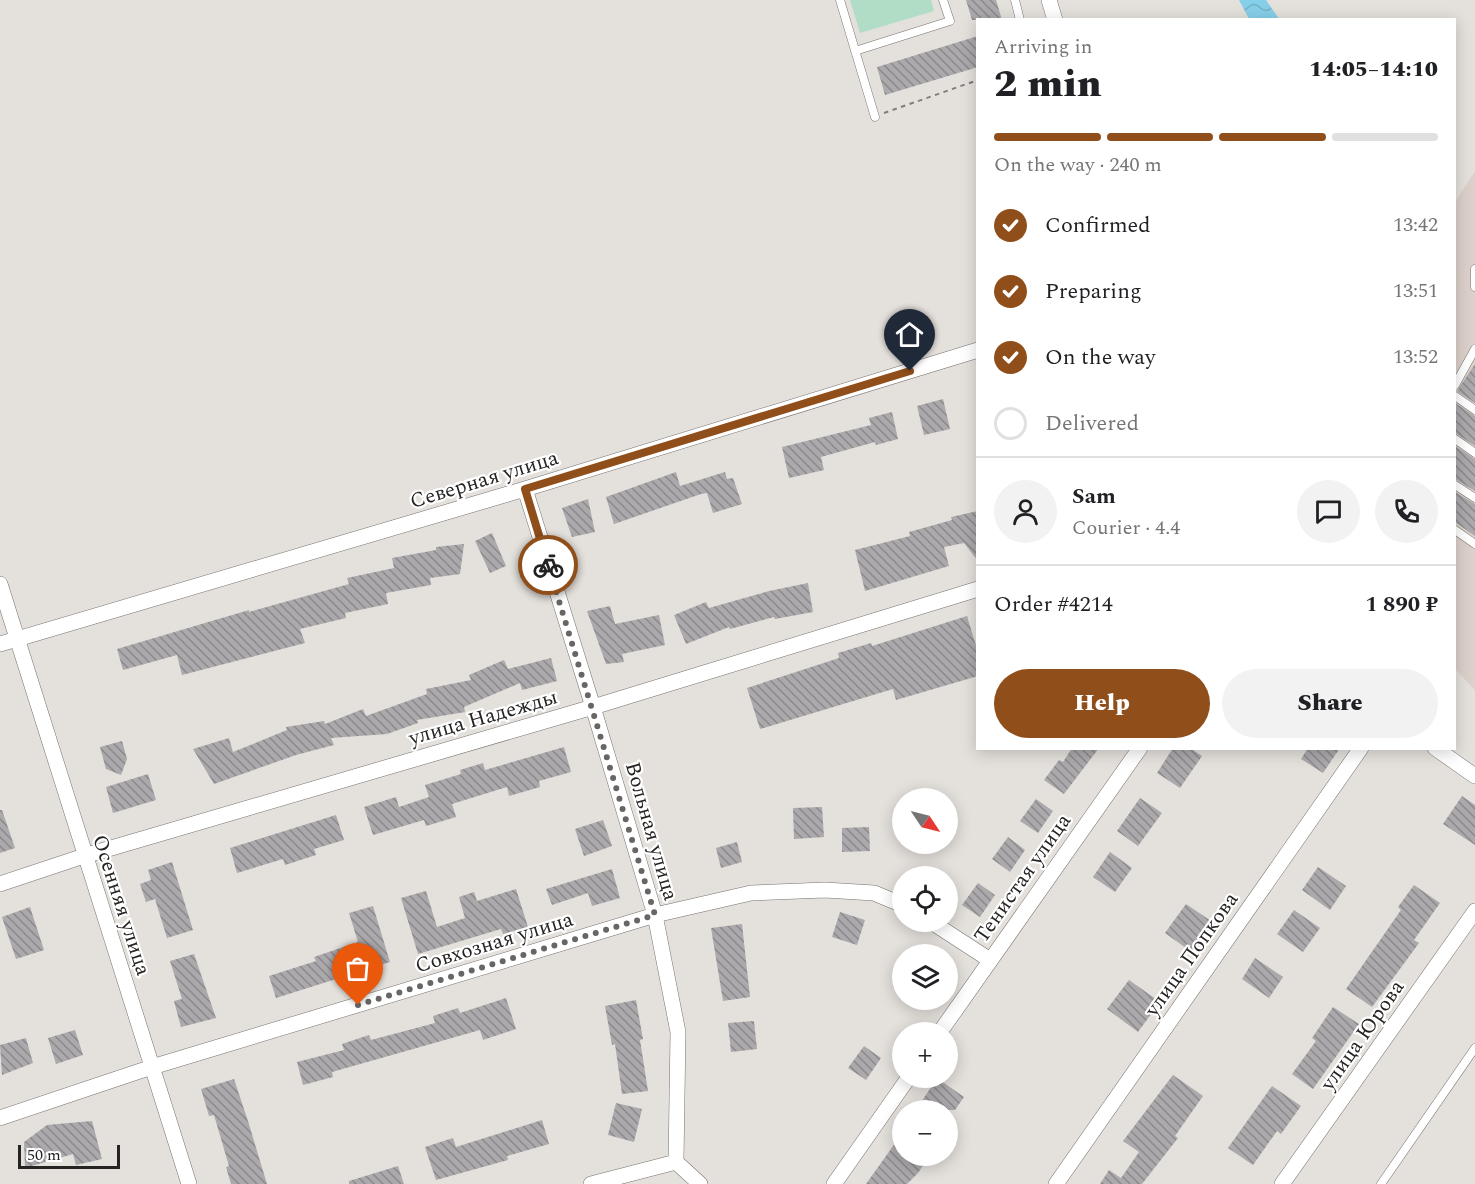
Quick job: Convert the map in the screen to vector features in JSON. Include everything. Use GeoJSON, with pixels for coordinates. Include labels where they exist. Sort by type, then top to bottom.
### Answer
{"type":"FeatureCollection","features":[{"type":"Feature","properties":{"kind":"street"},"geometry":{"type":"LineString","coordinates":[[1049,0],[1054,18]]}},
{"type":"Feature","properties":{"kind":"street","name":"Северная улица"},"geometry":{"type":"LineString","coordinates":[[0,644],[525,489],[976,351]]}},
{"type":"Feature","properties":{"kind":"street","name":"Вольная улица"},"geometry":{"type":"LineString","coordinates":[[525,489],[655,915],[678,1032],[676,1162]]}},
{"type":"Feature","properties":{"kind":"street","name":"Осенняя улица"},"geometry":{"type":"LineString","coordinates":[[0,584],[189,1184]]}},
{"type":"Feature","properties":{"kind":"street","name":"улица Надежды"},"geometry":{"type":"LineString","coordinates":[[0,884],[84,856],[593,707],[976,591]]}},
{"type":"Feature","properties":{"kind":"street","name":"Тенистая улица"},"geometry":{"type":"LineString","coordinates":[[947,1022],[1139,750]]}},
{"type":"Feature","properties":{"kind":"street","name":"улица Попкова"},"geometry":{"type":"LineString","coordinates":[[1056,1184],[1361,750]]}},
{"type":"Feature","properties":{"kind":"street"},"geometry":{"type":"LineString","coordinates":[[1438,750],[1475,776]]}},
{"type":"Feature","properties":{"kind":"street","name":"Совхозная улица"},"geometry":{"type":"LineString","coordinates":[[0,1118],[152,1067],[655,915],[751,893],[825,890],[874,893],[892,900]]}},
{"type":"Feature","properties":{"kind":"street","name":"улица Юрова"},"geometry":{"type":"LineString","coordinates":[[1282,1184],[1475,911]]}},
{"type":"Feature","properties":{"kind":"street"},"geometry":{"type":"LineString","coordinates":[[947,932],[990,960]]}},
{"type":"Feature","properties":{"kind":"street"},"geometry":{"type":"LineString","coordinates":[[834,1184],[901,1088]]}},
{"type":"Feature","properties":{"kind":"street"},"geometry":{"type":"LineString","coordinates":[[591,1184],[676,1162],[700,1184]]}},
{"type":"Feature","properties":{"kind":"lane"},"geometry":{"type":"LineString","coordinates":[[840,0],[855,51],[879,115]]}},
{"type":"Feature","properties":{"kind":"lane"},"geometry":{"type":"LineString","coordinates":[[855,51],[950,21],[943,0]]}},
{"type":"Feature","properties":{"kind":"lane"},"geometry":{"type":"LineString","coordinates":[[1015,0],[1020,18]]}},
{"type":"Feature","properties":{"kind":"lane"},"geometry":{"type":"LineString","coordinates":[[1474,274],[1475,287]]}},
{"type":"Feature","properties":{"kind":"lane"},"geometry":{"type":"LineString","coordinates":[[1456,384],[1472,363],[1475,349]]}},
{"type":"Feature","properties":{"kind":"lane"},"geometry":{"type":"LineString","coordinates":[[1456,397],[1475,410]]}},
{"type":"Feature","properties":{"kind":"lane"},"geometry":{"type":"LineString","coordinates":[[1456,440],[1475,453]]}},
{"type":"Feature","properties":{"kind":"lane"},"geometry":{"type":"LineString","coordinates":[[1456,486],[1475,498]]}},
{"type":"Feature","properties":{"kind":"lane"},"geometry":{"type":"LineString","coordinates":[[1456,531],[1475,544]]}},
{"type":"Feature","properties":{"kind":"lane"},"geometry":{"type":"LineString","coordinates":[[1382,1184],[1475,1048]]}},
{"type":"Feature","properties":{"kind":"path"},"geometry":{"type":"LineString","coordinates":[[879,115],[976,81]]}},
{"type":"Feature","properties":{"kind":"shaded area"},"geometry":{"type":"Polygon","coordinates":[[[1475,171],[1475,690],[1456,670],[1456,200],[1475,171]]]}},
{"type":"Feature","properties":{"kind":"green space"},"geometry":{"type":"Polygon","coordinates":[[[850,0],[931,0],[934,11],[860,33],[850,0]]]}},
{"type":"Feature","properties":{"kind":"water"},"geometry":{"type":"Polygon","coordinates":[[[1239,0],[1266,0],[1278,18],[1248,18],[1239,0]]]}},
{"type":"Feature","properties":{"kind":"building"},"geometry":{"type":"Polygon","coordinates":[[[966,0],[996,0],[1001,18],[972,20],[966,0]]]}},
{"type":"Feature","properties":{"kind":"building"},"geometry":{"type":"Polygon","coordinates":[[[976,37],[976,68],[885,95],[877,67],[976,37]]]}},
{"type":"Feature","properties":{"kind":"building"},"geometry":{"type":"Polygon","coordinates":[[[1475,364],[1475,403],[1457,391],[1475,364]]]}},
{"type":"Feature","properties":{"kind":"building"},"geometry":{"type":"Polygon","coordinates":[[[943,399],[950,429],[924,435],[917,406],[943,399]]]}},
{"type":"Feature","properties":{"kind":"building"},"geometry":{"type":"Polygon","coordinates":[[[1456,404],[1475,416],[1475,446],[1456,434],[1456,404]]]}},
{"type":"Feature","properties":{"kind":"building"},"geometry":{"type":"Polygon","coordinates":[[[892,412],[898,439],[876,445],[875,442],[821,457],[824,470],[789,478],[782,447],[871,425],[869,418],[892,412]]]}},
{"type":"Feature","properties":{"kind":"building"},"geometry":{"type":"Polygon","coordinates":[[[1456,447],[1475,459],[1475,491],[1456,480],[1456,447]]]}},
{"type":"Feature","properties":{"kind":"building"},"geometry":{"type":"Polygon","coordinates":[[[676,472],[680,486],[725,472],[727,479],[733,478],[742,504],[713,513],[707,493],[614,524],[606,497],[676,472]]]}},
{"type":"Feature","properties":{"kind":"building"},"geometry":{"type":"Polygon","coordinates":[[[1456,493],[1475,504],[1475,536],[1456,523],[1456,493]]]}},
{"type":"Feature","properties":{"kind":"building"},"geometry":{"type":"Polygon","coordinates":[[[588,499],[595,532],[572,537],[562,508],[588,499]]]}},
{"type":"Feature","properties":{"kind":"building"},"geometry":{"type":"Polygon","coordinates":[[[976,511],[976,558],[964,543],[944,547],[949,566],[865,591],[855,550],[910,536],[909,532],[952,520],[951,517],[976,511]]]}},
{"type":"Feature","properties":{"kind":"building"},"geometry":{"type":"Polygon","coordinates":[[[492,533],[506,566],[490,573],[475,541],[492,533]]]}},
{"type":"Feature","properties":{"kind":"building"},"geometry":{"type":"Polygon","coordinates":[[[464,544],[460,574],[430,578],[431,585],[386,593],[388,604],[345,613],[346,618],[300,629],[305,643],[182,675],[177,655],[123,670],[117,649],[249,610],[249,612],[349,584],[347,578],[394,568],[392,558],[436,550],[436,547],[464,544]]]}},
{"type":"Feature","properties":{"kind":"building"},"geometry":{"type":"Polygon","coordinates":[[[808,583],[813,612],[775,619],[774,617],[730,629],[729,627],[686,644],[674,615],[706,602],[709,608],[808,583]]]}},
{"type":"Feature","properties":{"kind":"building"},"geometry":{"type":"Polygon","coordinates":[[[610,606],[615,624],[659,615],[665,645],[622,654],[624,662],[606,664],[587,611],[610,606]]]}},
{"type":"Feature","properties":{"kind":"building"},"geometry":{"type":"Polygon","coordinates":[[[967,616],[976,645],[976,677],[896,700],[893,689],[760,729],[747,688],[839,658],[838,653],[871,643],[872,646],[967,616]]]}},
{"type":"Feature","properties":{"kind":"building"},"geometry":{"type":"Polygon","coordinates":[[[551,658],[557,681],[522,690],[520,683],[464,707],[465,712],[417,720],[418,723],[387,734],[331,738],[334,745],[296,755],[214,784],[193,749],[229,738],[233,752],[287,730],[286,727],[324,721],[325,724],[363,709],[366,716],[427,694],[426,689],[471,680],[469,675],[504,660],[508,669],[551,658]]]}},
{"type":"Feature","properties":{"kind":"building"},"geometry":{"type":"Polygon","coordinates":[[[122,741],[127,759],[121,775],[106,769],[100,747],[122,741]]]}},
{"type":"Feature","properties":{"kind":"building"},"geometry":{"type":"Polygon","coordinates":[[[564,747],[571,772],[539,781],[540,787],[509,796],[507,787],[452,804],[456,817],[426,826],[424,820],[373,835],[364,807],[396,797],[399,807],[429,797],[425,785],[461,774],[460,770],[483,763],[485,770],[564,747]]]}},
{"type":"Feature","properties":{"kind":"building"},"geometry":{"type":"Polygon","coordinates":[[[1071,750],[1097,750],[1064,794],[1044,780],[1059,760],[1063,762],[1071,750]]]}},
{"type":"Feature","properties":{"kind":"building"},"geometry":{"type":"Polygon","coordinates":[[[1172,750],[1193,750],[1202,756],[1180,788],[1157,773],[1172,750]]]}},
{"type":"Feature","properties":{"kind":"building"},"geometry":{"type":"Polygon","coordinates":[[[1307,750],[1339,750],[1323,773],[1301,759],[1307,750]]]}},
{"type":"Feature","properties":{"kind":"building"},"geometry":{"type":"Polygon","coordinates":[[[148,774],[156,800],[113,813],[106,787],[148,774]]]}},
{"type":"Feature","properties":{"kind":"building"},"geometry":{"type":"Polygon","coordinates":[[[1462,796],[1475,805],[1475,845],[1443,824],[1462,796]]]}},
{"type":"Feature","properties":{"kind":"building"},"geometry":{"type":"Polygon","coordinates":[[[1140,798],[1162,813],[1138,846],[1117,831],[1140,798]]]}},
{"type":"Feature","properties":{"kind":"building"},"geometry":{"type":"Polygon","coordinates":[[[1036,799],[1053,811],[1038,833],[1020,821],[1036,799]]]}},
{"type":"Feature","properties":{"kind":"building"},"geometry":{"type":"Polygon","coordinates":[[[822,807],[824,837],[794,839],[793,808],[822,807]]]}},
{"type":"Feature","properties":{"kind":"building"},"geometry":{"type":"Polygon","coordinates":[[[0,810],[2,810],[15,848],[0,853],[0,810]]]}},
{"type":"Feature","properties":{"kind":"building"},"geometry":{"type":"Polygon","coordinates":[[[336,815],[344,840],[314,849],[316,855],[285,865],[283,859],[237,873],[230,848],[336,815]]]}},
{"type":"Feature","properties":{"kind":"building"},"geometry":{"type":"Polygon","coordinates":[[[603,820],[612,846],[584,856],[575,829],[603,820]]]}},
{"type":"Feature","properties":{"kind":"building"},"geometry":{"type":"Polygon","coordinates":[[[869,827],[870,851],[842,852],[842,828],[869,827]]]}},
{"type":"Feature","properties":{"kind":"building"},"geometry":{"type":"Polygon","coordinates":[[[1008,837],[1025,850],[1010,872],[992,859],[1008,837]]]}},
{"type":"Feature","properties":{"kind":"building"},"geometry":{"type":"Polygon","coordinates":[[[737,842],[742,862],[721,868],[716,848],[737,842]]]}},
{"type":"Feature","properties":{"kind":"building"},"geometry":{"type":"Polygon","coordinates":[[[1110,852],[1132,868],[1115,892],[1093,877],[1110,852]]]}},
{"type":"Feature","properties":{"kind":"building"},"geometry":{"type":"Polygon","coordinates":[[[172,862],[193,930],[167,938],[155,899],[146,902],[140,884],[151,880],[148,870],[172,862]]]}},
{"type":"Feature","properties":{"kind":"building"},"geometry":{"type":"Polygon","coordinates":[[[1318,867],[1346,886],[1330,910],[1302,890],[1318,867]]]}},
{"type":"Feature","properties":{"kind":"building"},"geometry":{"type":"Polygon","coordinates":[[[612,869],[620,898],[592,906],[588,893],[552,905],[546,889],[612,869]]]}},
{"type":"Feature","properties":{"kind":"building"},"geometry":{"type":"Polygon","coordinates":[[[978,883],[995,895],[980,917],[962,905],[978,883]]]}},
{"type":"Feature","properties":{"kind":"building"},"geometry":{"type":"Polygon","coordinates":[[[1414,885],[1440,903],[1414,940],[1419,943],[1372,1007],[1346,989],[1401,910],[1398,907],[1414,885]]]}},
{"type":"Feature","properties":{"kind":"building"},"geometry":{"type":"Polygon","coordinates":[[[516,889],[528,927],[503,934],[501,929],[418,954],[401,898],[426,891],[437,927],[465,918],[459,897],[474,892],[477,901],[516,889]]]}},
{"type":"Feature","properties":{"kind":"building"},"geometry":{"type":"Polygon","coordinates":[[[1186,904],[1214,923],[1193,953],[1165,933],[1186,904]]]}},
{"type":"Feature","properties":{"kind":"building"},"geometry":{"type":"Polygon","coordinates":[[[373,906],[390,962],[276,998],[269,976],[316,961],[314,957],[358,942],[349,913],[373,906]]]}},
{"type":"Feature","properties":{"kind":"building"},"geometry":{"type":"Polygon","coordinates":[[[30,907],[44,950],[16,959],[2,917],[30,907]]]}},
{"type":"Feature","properties":{"kind":"building"},"geometry":{"type":"Polygon","coordinates":[[[1294,910],[1320,928],[1303,952],[1277,934],[1294,910]]]}},
{"type":"Feature","properties":{"kind":"building"},"geometry":{"type":"Polygon","coordinates":[[[840,912],[865,920],[857,945],[832,937],[840,912]]]}},
{"type":"Feature","properties":{"kind":"building"},"geometry":{"type":"Polygon","coordinates":[[[742,924],[750,997],[723,1001],[711,928],[742,924]]]}},
{"type":"Feature","properties":{"kind":"building"},"geometry":{"type":"Polygon","coordinates":[[[194,954],[216,1018],[181,1027],[174,1001],[182,999],[170,961],[194,954]]]}},
{"type":"Feature","properties":{"kind":"building"},"geometry":{"type":"Polygon","coordinates":[[[1255,958],[1283,977],[1269,998],[1242,979],[1255,958]]]}},
{"type":"Feature","properties":{"kind":"building"},"geometry":{"type":"Polygon","coordinates":[[[1129,980],[1160,1002],[1138,1032],[1107,1009],[1129,980]]]}},
{"type":"Feature","properties":{"kind":"building"},"geometry":{"type":"Polygon","coordinates":[[[506,998],[516,1029],[483,1040],[480,1030],[332,1072],[333,1077],[303,1085],[297,1062],[344,1050],[342,1044],[369,1035],[371,1040],[435,1023],[433,1016],[458,1008],[460,1013],[506,998]]]}},
{"type":"Feature","properties":{"kind":"building"},"geometry":{"type":"Polygon","coordinates":[[[636,1000],[643,1039],[640,1040],[648,1091],[622,1094],[615,1044],[612,1045],[605,1006],[636,1000]]]}},
{"type":"Feature","properties":{"kind":"building"},"geometry":{"type":"Polygon","coordinates":[[[1333,1007],[1359,1024],[1313,1089],[1292,1074],[1316,1041],[1312,1038],[1333,1007]]]}},
{"type":"Feature","properties":{"kind":"building"},"geometry":{"type":"Polygon","coordinates":[[[754,1021],[757,1049],[731,1052],[728,1023],[754,1021]]]}},
{"type":"Feature","properties":{"kind":"building"},"geometry":{"type":"Polygon","coordinates":[[[75,1030],[83,1055],[56,1064],[48,1038],[75,1030]]]}},
{"type":"Feature","properties":{"kind":"building"},"geometry":{"type":"Polygon","coordinates":[[[26,1038],[33,1063],[2,1075],[0,1045],[26,1038]]]}},
{"type":"Feature","properties":{"kind":"building"},"geometry":{"type":"Polygon","coordinates":[[[864,1046],[881,1058],[866,1080],[848,1068],[864,1046]]]}},
{"type":"Feature","properties":{"kind":"building"},"geometry":{"type":"Polygon","coordinates":[[[1173,1075],[1203,1096],[1175,1136],[1178,1138],[1142,1184],[1100,1184],[1109,1170],[1121,1178],[1139,1152],[1123,1141],[1173,1075]]]}},
{"type":"Feature","properties":{"kind":"building"},"geometry":{"type":"Polygon","coordinates":[[[234,1079],[267,1184],[231,1184],[226,1167],[229,1166],[214,1115],[209,1116],[201,1089],[234,1079]]]}},
{"type":"Feature","properties":{"kind":"building"},"geometry":{"type":"Polygon","coordinates":[[[1272,1086],[1301,1106],[1281,1134],[1277,1131],[1253,1165],[1228,1148],[1272,1086]]]}},
{"type":"Feature","properties":{"kind":"building"},"geometry":{"type":"Polygon","coordinates":[[[930,1088],[951,1088],[964,1097],[958,1106],[958,1100],[923,1100],[930,1088]]]}},
{"type":"Feature","properties":{"kind":"building"},"geometry":{"type":"Polygon","coordinates":[[[616,1103],[642,1109],[634,1142],[608,1135],[616,1103]]]}},
{"type":"Feature","properties":{"kind":"building"},"geometry":{"type":"Polygon","coordinates":[[[542,1120],[549,1144],[507,1156],[508,1160],[436,1180],[425,1147],[453,1138],[456,1147],[542,1120]]]}},
{"type":"Feature","properties":{"kind":"building"},"geometry":{"type":"Polygon","coordinates":[[[92,1121],[102,1159],[76,1165],[73,1154],[25,1168],[24,1142],[47,1125],[92,1121]]]}},
{"type":"Feature","properties":{"kind":"building"},"geometry":{"type":"Polygon","coordinates":[[[892,1147],[892,1166],[923,1166],[907,1184],[866,1184],[892,1147]]]}},
{"type":"Feature","properties":{"kind":"building"},"geometry":{"type":"Polygon","coordinates":[[[398,1166],[404,1184],[349,1184],[349,1181],[398,1166]]]}},
{"type":"Feature","properties":{"kind":"way so far"},"geometry":{"type":"LineString","coordinates":[[358,1005],[655,915],[548,565]]}},
{"type":"Feature","properties":{"kind":"route"},"geometry":{"type":"LineString","coordinates":[[548,565],[525,489],[910,371]]}}]}
